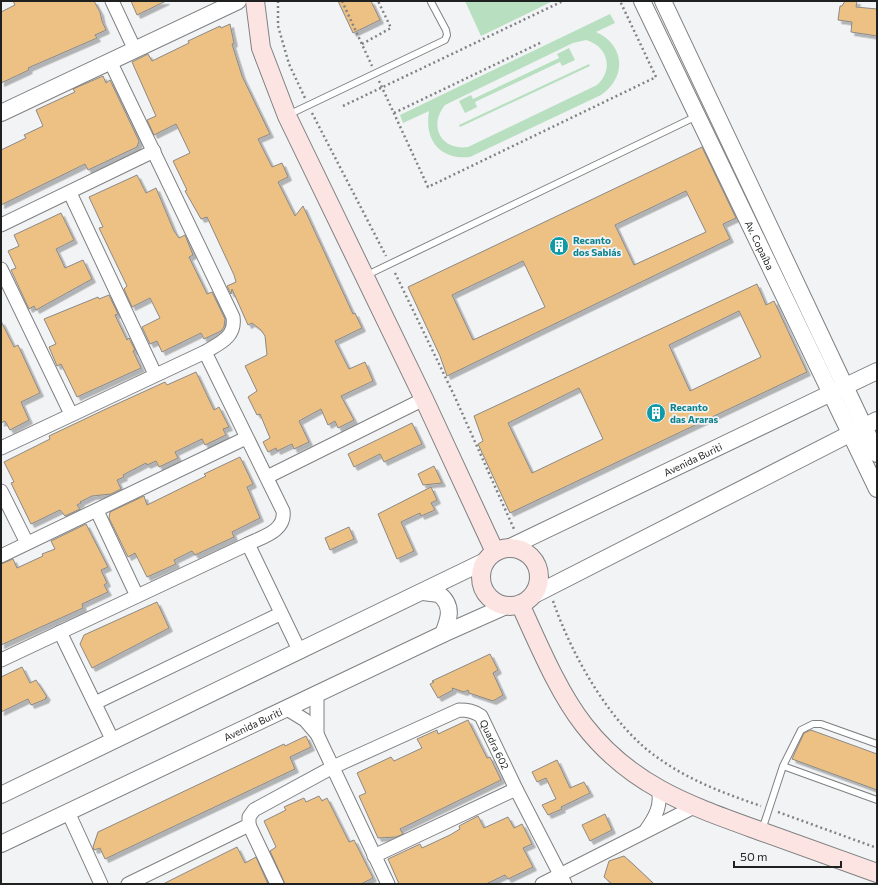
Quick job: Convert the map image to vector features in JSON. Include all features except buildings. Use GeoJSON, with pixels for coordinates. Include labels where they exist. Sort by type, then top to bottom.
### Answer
{"type":"FeatureCollection","features":[{"type":"Feature","properties":{"kind":"main road"},"geometry":{"type":"LineString","coordinates":[[255,1],[261,48],[287,116],[424,399],[503,550]]}},
{"type":"Feature","properties":{"kind":"main road"},"geometry":{"type":"LineString","coordinates":[[517,549],[526,553],[538,568],[539,578],[537,588],[519,602],[491,599],[482,585],[482,568],[503,550],[517,549]]}},
{"type":"Feature","properties":{"kind":"main road"},"geometry":{"type":"LineString","coordinates":[[519,602],[566,698],[583,724],[619,763],[642,780],[694,807],[877,873]]}},
{"type":"Feature","properties":{"kind":"street"},"geometry":{"type":"LineString","coordinates":[[112,1],[135,50]]}},
{"type":"Feature","properties":{"kind":"street"},"geometry":{"type":"LineString","coordinates":[[1,113],[238,1]]}},
{"type":"Feature","properties":{"kind":"street","name":"Av. Copaíba"},"geometry":{"type":"LineString","coordinates":[[642,1],[697,116],[838,390],[864,426],[877,454]]}},
{"type":"Feature","properties":{"kind":"street","name":"Av. Copaíba"},"geometry":{"type":"LineString","coordinates":[[663,1],[838,390]]}},
{"type":"Feature","properties":{"kind":"street"},"geometry":{"type":"LineString","coordinates":[[1,448],[155,374],[205,352],[228,338],[233,328],[233,317],[110,61]]}},
{"type":"Feature","properties":{"kind":"street"},"geometry":{"type":"LineString","coordinates":[[1,225],[70,193],[154,151]]}},
{"type":"Feature","properties":{"kind":"street"},"geometry":{"type":"LineString","coordinates":[[70,193],[155,374]]}},
{"type":"Feature","properties":{"kind":"street"},"geometry":{"type":"LineString","coordinates":[[1,269],[71,414]]}},
{"type":"Feature","properties":{"kind":"street"},"geometry":{"type":"LineString","coordinates":[[1,660],[278,529],[284,517],[267,476],[246,438],[205,352]]}},
{"type":"Feature","properties":{"kind":"street","name":"Avenida Buriti"},"geometry":{"type":"LineString","coordinates":[[1,795],[423,592],[503,550],[877,371]]}},
{"type":"Feature","properties":{"kind":"street"},"geometry":{"type":"LineString","coordinates":[[267,476],[424,399]]}},
{"type":"Feature","properties":{"kind":"street","name":"Av. Copaíba"},"geometry":{"type":"LineString","coordinates":[[864,426],[877,489]]}},
{"type":"Feature","properties":{"kind":"street","name":"Avenida Buriti"},"geometry":{"type":"LineString","coordinates":[[1,844],[443,634],[549,588],[864,426]]}},
{"type":"Feature","properties":{"kind":"street"},"geometry":{"type":"LineString","coordinates":[[1,556],[246,438]]}},
{"type":"Feature","properties":{"kind":"street"},"geometry":{"type":"LineString","coordinates":[[1,491],[27,543]]}},
{"type":"Feature","properties":{"kind":"street"},"geometry":{"type":"LineString","coordinates":[[97,510],[137,596]]}},
{"type":"Feature","properties":{"kind":"street"},"geometry":{"type":"LineString","coordinates":[[248,544],[280,614],[300,652]]}},
{"type":"Feature","properties":{"kind":"street"},"geometry":{"type":"LineString","coordinates":[[423,592],[439,594],[448,603],[449,618],[443,634]]}},
{"type":"Feature","properties":{"kind":"street"},"geometry":{"type":"LineString","coordinates":[[95,703],[280,614]]}},
{"type":"Feature","properties":{"kind":"street"},"geometry":{"type":"LineString","coordinates":[[60,632],[112,741]]}},
{"type":"Feature","properties":{"kind":"street"},"geometry":{"type":"LineString","coordinates":[[316,695],[317,734]]}},
{"type":"Feature","properties":{"kind":"street"},"geometry":{"type":"LineString","coordinates":[[287,709],[305,720],[317,734],[388,884]]}},
{"type":"Feature","properties":{"kind":"street","name":"Quadra 602"},"geometry":{"type":"LineString","coordinates":[[249,826],[249,817],[254,810],[333,767],[458,710],[474,711],[481,716],[562,880]]}},
{"type":"Feature","properties":{"kind":"street"},"geometry":{"type":"LineString","coordinates":[[645,831],[659,808],[660,798],[658,788]]}},
{"type":"Feature","properties":{"kind":"street"},"geometry":{"type":"LineString","coordinates":[[374,856],[516,789]]}},
{"type":"Feature","properties":{"kind":"street"},"geometry":{"type":"LineString","coordinates":[[542,884],[562,880],[645,831],[694,807]]}},
{"type":"Feature","properties":{"kind":"street"},"geometry":{"type":"LineString","coordinates":[[68,812],[101,884]]}},
{"type":"Feature","properties":{"kind":"street"},"geometry":{"type":"LineString","coordinates":[[128,884],[249,826],[278,884]]}},
{"type":"Feature","properties":{"kind":"lane"},"geometry":{"type":"LineString","coordinates":[[287,116],[445,40],[447,35],[446,30],[431,2]]}},
{"type":"Feature","properties":{"kind":"lane"},"geometry":{"type":"LineString","coordinates":[[365,276],[391,265],[697,116]]}},
{"type":"Feature","properties":{"kind":"lane"},"geometry":{"type":"LineString","coordinates":[[762,831],[783,766],[801,730],[813,724],[821,724],[877,744]]}},
{"type":"Feature","properties":{"kind":"lane"},"geometry":{"type":"LineString","coordinates":[[783,766],[877,800]]}},
{"type":"Feature","properties":{"kind":"path"},"geometry":{"type":"LineString","coordinates":[[278,1],[278,26],[289,64],[308,106],[391,265],[454,395],[514,531],[503,550],[540,563],[559,617],[598,695],[626,730],[660,760],[697,780],[770,809],[877,848]]}},
{"type":"Feature","properties":{"kind":"path"},"geometry":{"type":"LineString","coordinates":[[342,1],[428,187],[656,77],[620,1]]}},
{"type":"Feature","properties":{"kind":"path"},"geometry":{"type":"LineString","coordinates":[[362,44],[391,28],[378,1]]}},
{"type":"Feature","properties":{"kind":"path"},"geometry":{"type":"LineString","coordinates":[[343,106],[563,1]]}},
{"type":"Feature","properties":{"kind":"path"},"geometry":{"type":"LineString","coordinates":[[394,113],[542,42]]}},
{"type":"Feature","properties":{"kind":"green space"},"geometry":{"type":"Polygon","coordinates":[[[465,1],[553,1],[481,36],[465,1]]]}},
{"type":"Feature","properties":{"kind":"green space"},"geometry":{"type":"Polygon","coordinates":[[[610,14],[615,23],[596,32],[606,38],[613,45],[617,53],[619,62],[618,71],[609,88],[601,95],[470,157],[450,155],[436,146],[429,131],[429,111],[403,123],[400,115],[610,14]],[[586,40],[573,43],[445,105],[440,113],[438,121],[440,135],[444,141],[451,145],[468,147],[597,85],[606,72],[607,66],[604,53],[593,43],[586,40]]]}},
{"type":"Feature","properties":{"kind":"green space"},"geometry":{"type":"Polygon","coordinates":[[[569,48],[575,60],[562,66],[560,62],[475,102],[477,107],[465,113],[459,101],[471,95],[473,99],[559,58],[557,54],[569,48]]]}},
{"type":"Feature","properties":{"kind":"green space"},"geometry":{"type":"Polygon","coordinates":[[[589,64],[590,66],[460,127],[459,125],[589,64]]]}},
{"type":"Feature","properties":{"kind":"place","name":"Recanto dos Sabiás"},"geometry":{"type":"Point","coordinates":[559,246]}},
{"type":"Feature","properties":{"kind":"place","name":"Recanto das Araras"},"geometry":{"type":"Point","coordinates":[656,413]}}]}
